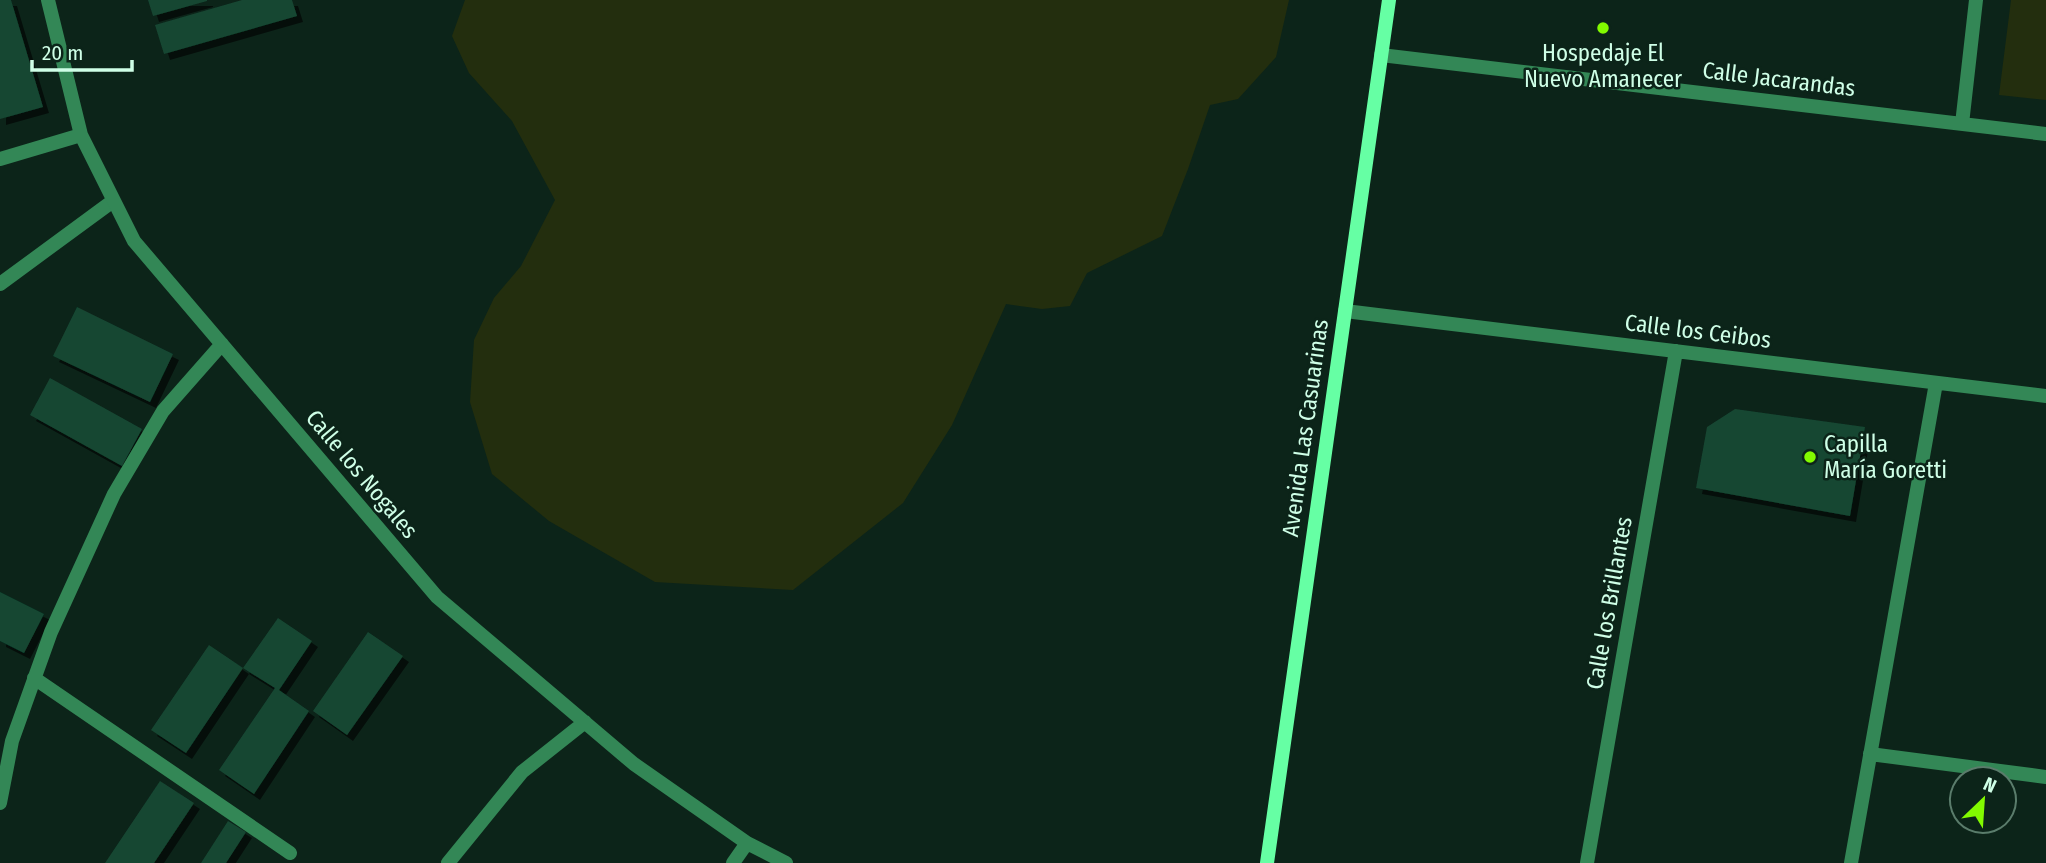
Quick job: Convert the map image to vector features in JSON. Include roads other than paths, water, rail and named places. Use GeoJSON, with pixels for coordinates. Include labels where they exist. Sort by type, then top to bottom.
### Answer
{"type":"FeatureCollection","features":[{"type":"Feature","properties":{"kind":"street","name":"Calle los Nogales"},"geometry":{"type":"LineString","coordinates":[[48,0],[81,135],[134,241],[437,597],[634,764],[747,843],[786,863]]}},
{"type":"Feature","properties":{"kind":"street","name":"Avenida Las Casuarinas"},"geometry":{"type":"LineString","coordinates":[[1268,863],[1389,0]]}},
{"type":"Feature","properties":{"kind":"street"},"geometry":{"type":"LineString","coordinates":[[1962,124],[1976,0]]}},
{"type":"Feature","properties":{"kind":"street","name":"Calle Jacarandas"},"geometry":{"type":"LineString","coordinates":[[1381,55],[2046,134]]}},
{"type":"Feature","properties":{"kind":"street"},"geometry":{"type":"LineString","coordinates":[[0,159],[81,135]]}},
{"type":"Feature","properties":{"kind":"street"},"geometry":{"type":"LineString","coordinates":[[0,284],[113,201]]}},
{"type":"Feature","properties":{"kind":"street","name":"Calle los Ceibos"},"geometry":{"type":"LineString","coordinates":[[1345,311],[2046,397]]}},
{"type":"Feature","properties":{"kind":"street"},"geometry":{"type":"LineString","coordinates":[[0,803],[12,741],[34,678],[51,632],[114,494],[163,411],[222,344]]}},
{"type":"Feature","properties":{"kind":"street","name":"Calle los Brillantes"},"geometry":{"type":"LineString","coordinates":[[1587,863],[1676,351]]}},
{"type":"Feature","properties":{"kind":"street"},"geometry":{"type":"LineString","coordinates":[[1851,863],[1936,383]]}},
{"type":"Feature","properties":{"kind":"street"},"geometry":{"type":"LineString","coordinates":[[34,678],[290,853]]}},
{"type":"Feature","properties":{"kind":"street"},"geometry":{"type":"LineString","coordinates":[[448,863],[522,772],[585,722]]}},
{"type":"Feature","properties":{"kind":"street"},"geometry":{"type":"LineString","coordinates":[[1870,754],[2046,778]]}},
{"type":"Feature","properties":{"kind":"street"},"geometry":{"type":"LineString","coordinates":[[733,863],[747,843]]}},
{"type":"Feature","properties":{"kind":"place","name":"Hospedaje El Nuevo Amanecer"},"geometry":{"type":"Point","coordinates":[1603,28]}},
{"type":"Feature","properties":{"kind":"place","name":"Capilla María Goretti"},"geometry":{"type":"Point","coordinates":[1810,457]}}]}
